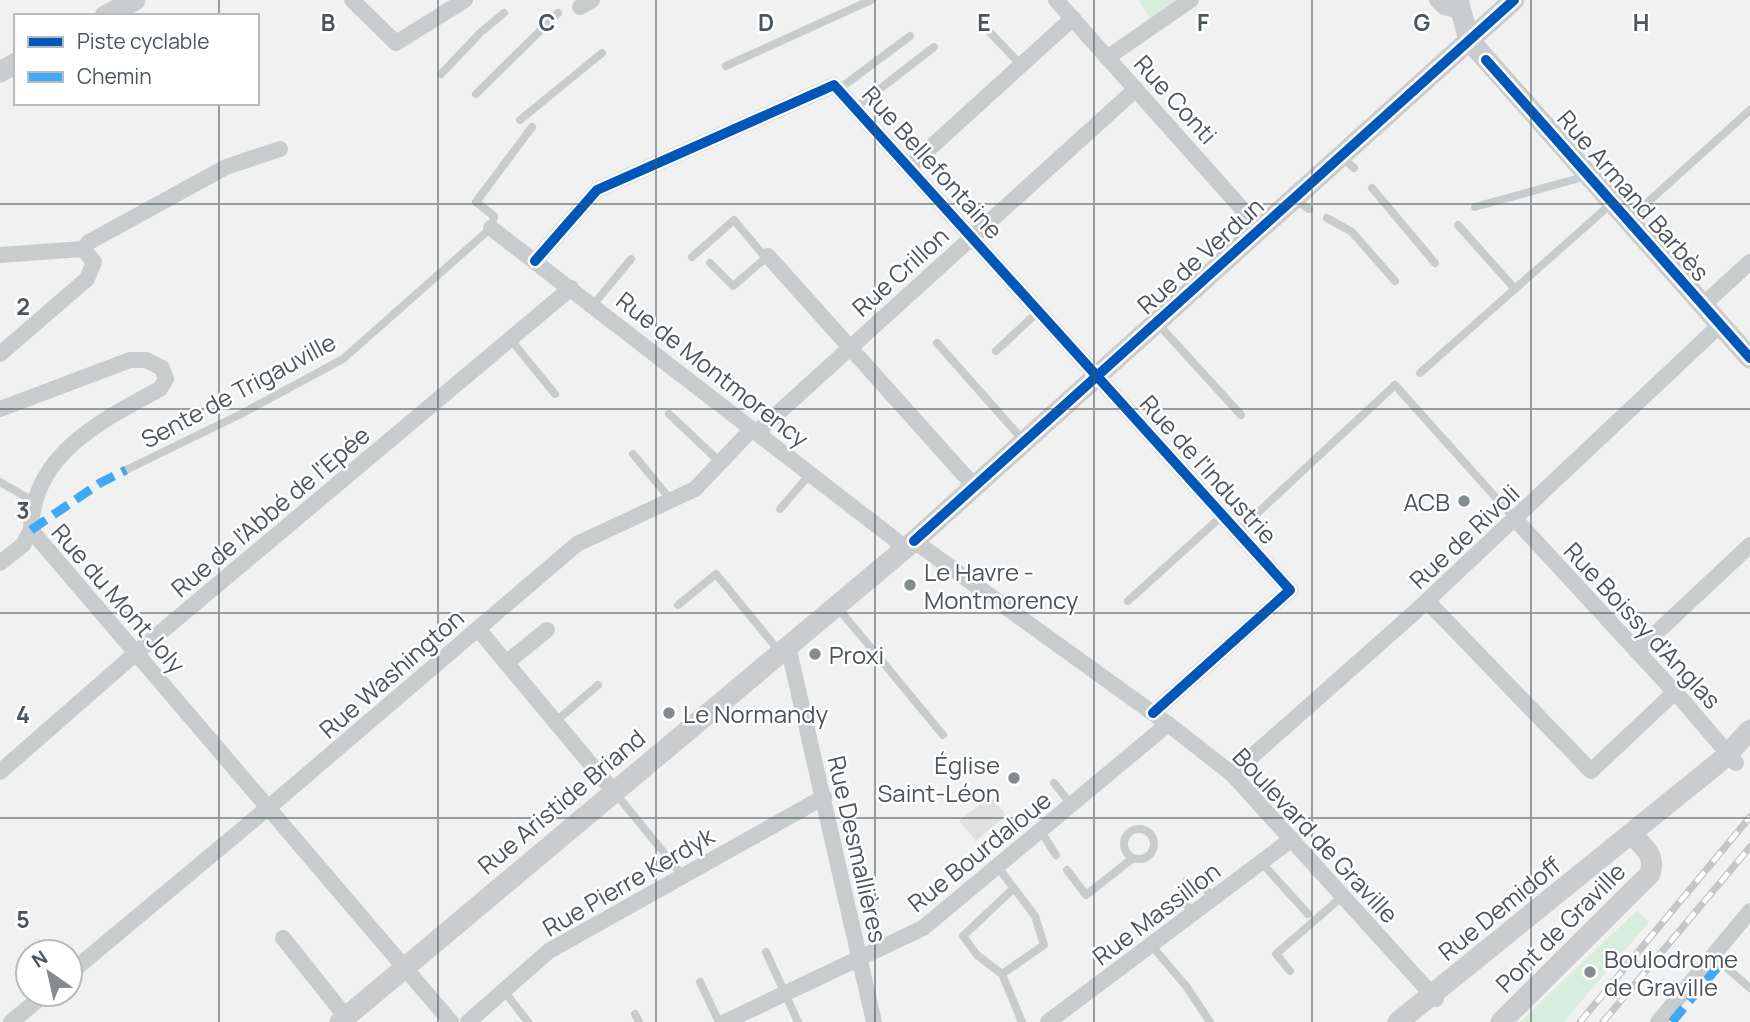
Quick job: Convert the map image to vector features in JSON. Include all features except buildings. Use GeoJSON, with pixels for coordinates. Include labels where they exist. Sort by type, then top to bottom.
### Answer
{"type":"FeatureCollection","features":[{"type":"Feature","properties":{"kind":"main road"},"geometry":{"type":"LineString","coordinates":[[109,14],[135,0]]}},
{"type":"Feature","properties":{"kind":"main road","name":"Rue de Verdun"},"geometry":{"type":"LineString","coordinates":[[910,545],[1260,229],[1301,204],[1348,162],[1469,40],[1514,0]]}},
{"type":"Feature","properties":{"kind":"main road"},"geometry":{"type":"LineString","coordinates":[[1460,5],[1469,40]]}},
{"type":"Feature","properties":{"kind":"main road","name":"Rue Armand Barbès"},"geometry":{"type":"LineString","coordinates":[[1469,40],[1720,325],[1744,347]]}},
{"type":"Feature","properties":{"kind":"main road","name":"Rue Aristide Briand"},"geometry":{"type":"LineString","coordinates":[[343,1019],[910,545]]}},
{"type":"Feature","properties":{"kind":"main road","name":"Rue Demidoff"},"geometry":{"type":"LineString","coordinates":[[1398,1022],[1434,997],[1636,839],[1732,758],[1750,730]]}},
{"type":"Feature","properties":{"kind":"main road","name":"Pont de Graville"},"geometry":{"type":"LineString","coordinates":[[1501,1022],[1640,886],[1653,864],[1651,854],[1636,839]]}},
{"type":"Feature","properties":{"kind":"street"},"geometry":{"type":"LineString","coordinates":[[356,1],[396,43],[465,0]]}},
{"type":"Feature","properties":{"kind":"street","name":"Rue Conti"},"geometry":{"type":"LineString","coordinates":[[1056,0],[1260,229]]}},
{"type":"Feature","properties":{"kind":"street"},"geometry":{"type":"LineString","coordinates":[[1108,57],[1191,0]]}},
{"type":"Feature","properties":{"kind":"street"},"geometry":{"type":"LineString","coordinates":[[1437,0],[1444,7],[1460,5]]}},
{"type":"Feature","properties":{"kind":"street"},"geometry":{"type":"LineString","coordinates":[[909,167],[1073,18]]}},
{"type":"Feature","properties":{"kind":"street","name":"Rue Bellefontaine"},"geometry":{"type":"LineString","coordinates":[[535,261],[597,190],[834,85],[1097,376]]}},
{"type":"Feature","properties":{"kind":"street","name":"Rue Crillon"},"geometry":{"type":"LineString","coordinates":[[755,430],[1136,89]]}},
{"type":"Feature","properties":{"kind":"street"},"geometry":{"type":"LineString","coordinates":[[0,255],[83,249],[89,242],[226,167],[280,149]]}},
{"type":"Feature","properties":{"kind":"street","name":"Rue de Montmorency"},"geometry":{"type":"LineString","coordinates":[[491,228],[810,474],[910,545]]}},
{"type":"Feature","properties":{"kind":"street"},"geometry":{"type":"LineString","coordinates":[[0,354],[87,279],[94,262],[83,249]]}},
{"type":"Feature","properties":{"kind":"street"},"geometry":{"type":"LineString","coordinates":[[767,257],[974,486]]}},
{"type":"Feature","properties":{"kind":"street"},"geometry":{"type":"LineString","coordinates":[[1703,305],[1750,262]]}},
{"type":"Feature","properties":{"kind":"street","name":"Rue de l'Abbé de l'Epée"},"geometry":{"type":"LineString","coordinates":[[0,772],[136,653],[571,288]]}},
{"type":"Feature","properties":{"kind":"street","name":"Rue de Rivoli"},"geometry":{"type":"LineString","coordinates":[[1233,774],[1427,601],[1720,325]]}},
{"type":"Feature","properties":{"kind":"street","name":"Rue du Mont Joly"},"geometry":{"type":"LineString","coordinates":[[0,408],[130,360],[146,360],[162,369],[166,379],[160,389],[98,422],[67,447],[47,476],[35,502],[31,530],[451,1022]]}},
{"type":"Feature","properties":{"kind":"street","name":"Rue de l'Industrie"},"geometry":{"type":"LineString","coordinates":[[1097,376],[1290,590],[1153,713]]}},
{"type":"Feature","properties":{"kind":"street","name":"Rue Washington"},"geometry":{"type":"LineString","coordinates":[[84,961],[269,808],[577,544],[695,489],[755,430]]}},
{"type":"Feature","properties":{"kind":"street","name":"Rue Boissy d'Anglas"},"geometry":{"type":"LineString","coordinates":[[1515,519],[1679,696],[1732,758]]}},
{"type":"Feature","properties":{"kind":"street"},"geometry":{"type":"LineString","coordinates":[[0,563],[23,545],[31,530]]}},
{"type":"Feature","properties":{"kind":"street","name":"Boulevard de Graville"},"geometry":{"type":"LineString","coordinates":[[910,545],[1168,723],[1233,774],[1434,997]]}},
{"type":"Feature","properties":{"kind":"street"},"geometry":{"type":"LineString","coordinates":[[1637,651],[1750,545]]}},
{"type":"Feature","properties":{"kind":"street"},"geometry":{"type":"LineString","coordinates":[[1427,601],[1591,771],[1679,696]]}},
{"type":"Feature","properties":{"kind":"street"},"geometry":{"type":"LineString","coordinates":[[478,629],[614,792]]}},
{"type":"Feature","properties":{"kind":"street"},"geometry":{"type":"LineString","coordinates":[[506,663],[547,630]]}},
{"type":"Feature","properties":{"kind":"street","name":"Rue Desmallières"},"geometry":{"type":"LineString","coordinates":[[784,649],[824,797],[874,1022]]}},
{"type":"Feature","properties":{"kind":"street","name":"Rue Bourdaloue"},"geometry":{"type":"LineString","coordinates":[[725,1022],[923,928],[1168,723]]}},
{"type":"Feature","properties":{"kind":"street","name":"Rue Pierre Kerdyk"},"geometry":{"type":"LineString","coordinates":[[468,1022],[549,951],[824,797]]}},
{"type":"Feature","properties":{"kind":"street","name":"Rue Massillon"},"geometry":{"type":"LineString","coordinates":[[1048,1022],[1292,839]]}},
{"type":"Feature","properties":{"kind":"street"},"geometry":{"type":"LineString","coordinates":[[1658,1022],[1750,911]]}},
{"type":"Feature","properties":{"kind":"street"},"geometry":{"type":"LineString","coordinates":[[283,938],[343,1019]]}},
{"type":"Feature","properties":{"kind":"street"},"geometry":{"type":"LineString","coordinates":[[0,1010],[11,1022],[28,1008]]}},
{"type":"Feature","properties":{"kind":"lane"},"geometry":{"type":"LineString","coordinates":[[726,66],[871,0]]}},
{"type":"Feature","properties":{"kind":"lane"},"geometry":{"type":"LineString","coordinates":[[440,74],[504,13]]}},
{"type":"Feature","properties":{"kind":"lane"},"geometry":{"type":"LineString","coordinates":[[476,94],[558,13]]}},
{"type":"Feature","properties":{"kind":"lane"},"geometry":{"type":"LineString","coordinates":[[983,25],[1021,65]]}},
{"type":"Feature","properties":{"kind":"lane"},"geometry":{"type":"LineString","coordinates":[[839,89],[910,36]]}},
{"type":"Feature","properties":{"kind":"lane"},"geometry":{"type":"LineString","coordinates":[[855,108],[934,47]]}},
{"type":"Feature","properties":{"kind":"lane"},"geometry":{"type":"LineString","coordinates":[[520,120],[602,53]]}},
{"type":"Feature","properties":{"kind":"lane"},"geometry":{"type":"LineString","coordinates":[[1628,220],[1750,110]]}},
{"type":"Feature","properties":{"kind":"lane"},"geometry":{"type":"LineString","coordinates":[[491,228],[494,216],[476,202],[532,127]]}},
{"type":"Feature","properties":{"kind":"lane"},"geometry":{"type":"LineString","coordinates":[[1475,208],[1589,176]]}},
{"type":"Feature","properties":{"kind":"lane"},"geometry":{"type":"LineString","coordinates":[[1372,188],[1435,263]]}},
{"type":"Feature","properties":{"kind":"lane"},"geometry":{"type":"LineString","coordinates":[[1420,373],[1613,203]]}},
{"type":"Feature","properties":{"kind":"lane"},"geometry":{"type":"LineString","coordinates":[[1327,218],[1352,232],[1395,281]]}},
{"type":"Feature","properties":{"kind":"lane"},"geometry":{"type":"LineString","coordinates":[[692,257],[734,220],[767,257],[733,286],[710,262]]}},
{"type":"Feature","properties":{"kind":"lane"},"geometry":{"type":"LineString","coordinates":[[1458,225],[1515,289]]}},
{"type":"Feature","properties":{"kind":"lane","name":"Sente de Trigauville"},"geometry":{"type":"LineString","coordinates":[[126,470],[242,414],[343,359],[491,228]]}},
{"type":"Feature","properties":{"kind":"lane"},"geometry":{"type":"LineString","coordinates":[[593,305],[631,259]]}},
{"type":"Feature","properties":{"kind":"lane"},"geometry":{"type":"LineString","coordinates":[[996,351],[1039,312]]}},
{"type":"Feature","properties":{"kind":"lane"},"geometry":{"type":"LineString","coordinates":[[1156,322],[1241,415]]}},
{"type":"Feature","properties":{"kind":"lane"},"geometry":{"type":"LineString","coordinates":[[510,339],[555,394]]}},
{"type":"Feature","properties":{"kind":"lane"},"geometry":{"type":"LineString","coordinates":[[937,343],[1024,441]]}},
{"type":"Feature","properties":{"kind":"lane"},"geometry":{"type":"LineString","coordinates":[[1238,531],[1395,385],[1515,519]]}},
{"type":"Feature","properties":{"kind":"lane"},"geometry":{"type":"LineString","coordinates":[[668,414],[720,462]]}},
{"type":"Feature","properties":{"kind":"lane"},"geometry":{"type":"LineString","coordinates":[[633,454],[671,500]]}},
{"type":"Feature","properties":{"kind":"lane"},"geometry":{"type":"LineString","coordinates":[[780,509],[810,474]]}},
{"type":"Feature","properties":{"kind":"lane"},"geometry":{"type":"LineString","coordinates":[[0,482],[35,502]]}},
{"type":"Feature","properties":{"kind":"lane"},"geometry":{"type":"LineString","coordinates":[[1128,601],[1223,515]]}},
{"type":"Feature","properties":{"kind":"lane"},"geometry":{"type":"LineString","coordinates":[[678,605],[716,574],[784,649]]}},
{"type":"Feature","properties":{"kind":"lane"},"geometry":{"type":"LineString","coordinates":[[835,605],[943,736]]}},
{"type":"Feature","properties":{"kind":"lane"},"geometry":{"type":"LineString","coordinates":[[555,722],[598,685]]}},
{"type":"Feature","properties":{"kind":"lane"},"geometry":{"type":"LineString","coordinates":[[1055,783],[1071,804]]}},
{"type":"Feature","properties":{"kind":"lane"},"geometry":{"type":"LineString","coordinates":[[614,792],[683,876]]}},
{"type":"Feature","properties":{"kind":"lane"},"geometry":{"type":"LineString","coordinates":[[1040,830],[1055,855]]}},
{"type":"Feature","properties":{"kind":"lane"},"geometry":{"type":"LineString","coordinates":[[1067,870],[1086,895],[1133,858]]}},
{"type":"Feature","properties":{"kind":"lane"},"geometry":{"type":"LineString","coordinates":[[1261,862],[1308,914]]}},
{"type":"Feature","properties":{"kind":"lane"},"geometry":{"type":"LineString","coordinates":[[997,866],[1035,916],[1044,944],[1002,974]]}},
{"type":"Feature","properties":{"kind":"lane"},"geometry":{"type":"LineString","coordinates":[[1192,914],[1186,904],[1187,883],[1205,888],[1213,898]]}},
{"type":"Feature","properties":{"kind":"lane"},"geometry":{"type":"LineString","coordinates":[[1014,888],[963,936],[977,955],[1002,974],[1022,1022]]}},
{"type":"Feature","properties":{"kind":"lane"},"geometry":{"type":"LineString","coordinates":[[1290,971],[1276,954],[1344,895]]}},
{"type":"Feature","properties":{"kind":"lane"},"geometry":{"type":"LineString","coordinates":[[1151,945],[1186,986],[1210,1022]]}},
{"type":"Feature","properties":{"kind":"lane"},"geometry":{"type":"LineString","coordinates":[[765,952],[798,1022]]}},
{"type":"Feature","properties":{"kind":"lane"},"geometry":{"type":"LineString","coordinates":[[1713,956],[1750,988]]}},
{"type":"Feature","properties":{"kind":"lane"},"geometry":{"type":"LineString","coordinates":[[700,982],[719,1022]]}},
{"type":"Feature","properties":{"kind":"lane"},"geometry":{"type":"LineString","coordinates":[[504,991],[528,1022]]}},
{"type":"Feature","properties":{"kind":"shaded area"},"geometry":{"type":"Polygon","coordinates":[[[990,796],[1006,815],[976,841],[959,821],[990,796]]]}},
{"type":"Feature","properties":{"kind":"green space"},"geometry":{"type":"Polygon","coordinates":[[[1138,0],[1178,0],[1151,19],[1138,0]]]}},
{"type":"Feature","properties":{"kind":"green space","name":"Boulodrome de Graville"},"geometry":{"type":"Polygon","coordinates":[[[1637,910],[1649,922],[1564,1022],[1520,1022],[1637,910]]]}},
{"type":"Feature","properties":{"kind":"railway"},"geometry":{"type":"LineString","coordinates":[[1580,1022],[1750,817]]}},
{"type":"Feature","properties":{"kind":"railway"},"geometry":{"type":"LineString","coordinates":[[1603,1022],[1750,847]]}},
{"type":"Feature","properties":{"kind":"marked path"},"geometry":{"type":"LineString","coordinates":[[31,530],[100,483],[126,470]]}},
{"type":"Feature","properties":{"kind":"marked path"},"geometry":{"type":"LineString","coordinates":[[1672,1022],[1720,964]]}},
{"type":"Feature","properties":{"kind":"cycle path"},"geometry":{"type":"LineString","coordinates":[[914,541],[1514,0]]}},
{"type":"Feature","properties":{"kind":"cycle path"},"geometry":{"type":"LineString","coordinates":[[1486,60],[1750,358]]}},
{"type":"Feature","properties":{"kind":"cycle path"},"geometry":{"type":"LineString","coordinates":[[535,261],[597,190],[834,85],[1290,590],[1153,713]]}},
{"type":"Feature","properties":{"kind":"place","name":"ACB"},"geometry":{"type":"Point","coordinates":[1464,501]}},
{"type":"Feature","properties":{"kind":"place","name":"Le Havre - Montmorency"},"geometry":{"type":"Point","coordinates":[910,585]}},
{"type":"Feature","properties":{"kind":"place","name":"Proxi"},"geometry":{"type":"Point","coordinates":[815,654]}},
{"type":"Feature","properties":{"kind":"place","name":"Le Normandy"},"geometry":{"type":"Point","coordinates":[669,713]}},
{"type":"Feature","properties":{"kind":"place","name":"Église Saint-Léon"},"geometry":{"type":"Point","coordinates":[1014,778]}},
{"type":"Feature","properties":{"kind":"place","name":"Boulodrome de Graville"},"geometry":{"type":"Point","coordinates":[1590,972]}}]}
